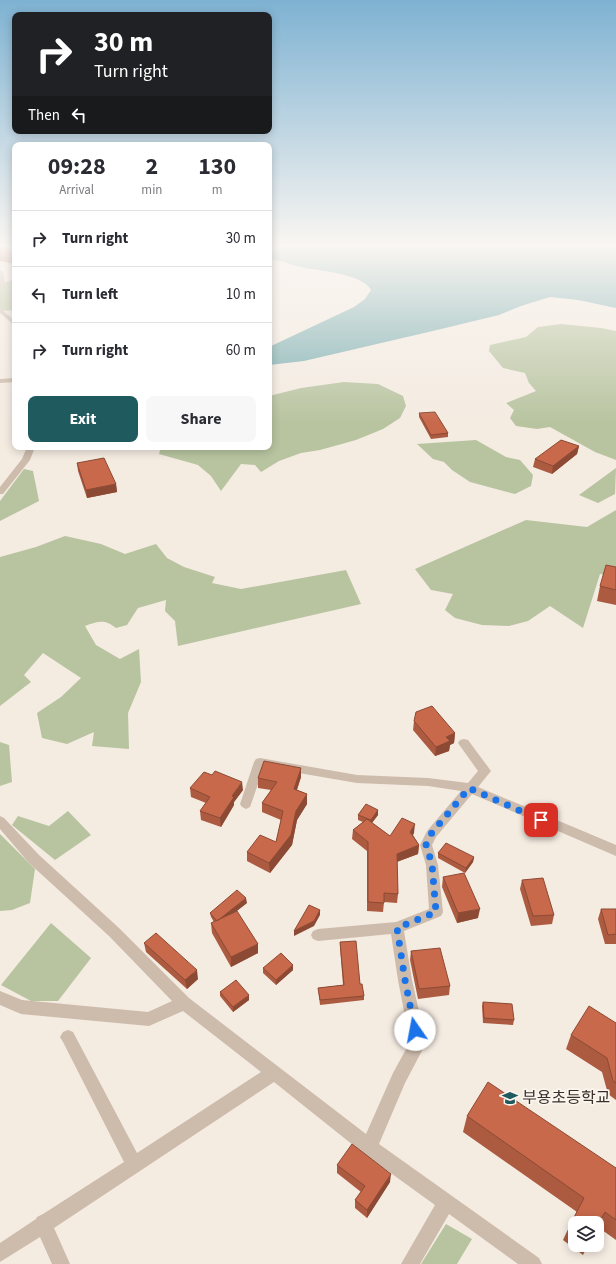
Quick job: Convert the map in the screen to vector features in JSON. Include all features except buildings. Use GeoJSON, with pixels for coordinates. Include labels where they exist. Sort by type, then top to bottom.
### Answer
{"type":"FeatureCollection","features":[{"type":"Feature","properties":{"kind":"street"},"geometry":{"type":"LineString","coordinates":[[0,309],[12,321]]}},
{"type":"Feature","properties":{"kind":"street"},"geometry":{"type":"LineString","coordinates":[[0,381],[12,380]]}},
{"type":"Feature","properties":{"kind":"street"},"geometry":{"type":"LineString","coordinates":[[0,492],[26,460],[30,450]]}},
{"type":"Feature","properties":{"kind":"street"},"geometry":{"type":"LineString","coordinates":[[318,935],[397,928],[436,912],[432,864],[426,845],[431,834],[484,771],[464,743]]}},
{"type":"Feature","properties":{"kind":"street"},"geometry":{"type":"LineString","coordinates":[[246,804],[260,762],[357,779],[428,782],[469,788],[616,852]]}},
{"type":"Feature","properties":{"kind":"street"},"geometry":{"type":"LineString","coordinates":[[0,821],[34,859],[114,932],[184,1003],[369,1147],[532,1264]]}},
{"type":"Feature","properties":{"kind":"street"},"geometry":{"type":"LineString","coordinates":[[369,1147],[399,1078],[418,1043],[405,980],[397,928]]}},
{"type":"Feature","properties":{"kind":"street"},"geometry":{"type":"LineString","coordinates":[[0,998],[21,1007],[149,1019],[184,1003]]}},
{"type":"Feature","properties":{"kind":"street"},"geometry":{"type":"LineString","coordinates":[[68,1037],[134,1165]]}},
{"type":"Feature","properties":{"kind":"street"},"geometry":{"type":"LineString","coordinates":[[0,1253],[43,1223],[274,1073]]}},
{"type":"Feature","properties":{"kind":"street"},"geometry":{"type":"LineString","coordinates":[[410,1264],[446,1203]]}},
{"type":"Feature","properties":{"kind":"street"},"geometry":{"type":"LineString","coordinates":[[43,1223],[62,1264]]}},
{"type":"Feature","properties":{"kind":"green space"},"geometry":{"type":"Polygon","coordinates":[[[0,305],[12,305],[12,310],[0,311],[0,305]]]}},
{"type":"Feature","properties":{"kind":"green space"},"geometry":{"type":"Polygon","coordinates":[[[561,324],[616,331],[616,460],[595,452],[550,427],[537,429],[516,426],[510,418],[514,410],[506,403],[536,391],[529,383],[525,373],[503,368],[489,351],[490,345],[526,337],[538,327],[561,324]]]}},
{"type":"Feature","properties":{"kind":"green space"},"geometry":{"type":"Polygon","coordinates":[[[344,382],[378,384],[403,396],[406,406],[400,418],[383,429],[356,440],[320,450],[301,453],[279,461],[261,472],[255,465],[241,464],[221,491],[211,476],[198,465],[159,454],[160,450],[272,450],[272,395],[301,388],[344,382]]]}},
{"type":"Feature","properties":{"kind":"green space"},"geometry":{"type":"Polygon","coordinates":[[[476,440],[506,457],[520,460],[533,475],[531,486],[515,494],[470,482],[452,470],[444,462],[433,459],[417,444],[476,440]]]}},
{"type":"Feature","properties":{"kind":"green space"},"geometry":{"type":"Polygon","coordinates":[[[616,468],[615,494],[598,503],[579,495],[616,468]]]}},
{"type":"Feature","properties":{"kind":"green space"},"geometry":{"type":"Polygon","coordinates":[[[24,469],[33,471],[39,501],[0,521],[0,501],[24,469]]]}},
{"type":"Feature","properties":{"kind":"green space"},"geometry":{"type":"Polygon","coordinates":[[[616,510],[616,577],[600,574],[583,628],[550,606],[528,621],[509,626],[482,625],[455,618],[445,610],[453,594],[431,590],[415,569],[526,520],[587,527],[616,510]]]}},
{"type":"Feature","properties":{"kind":"green space"},"geometry":{"type":"Polygon","coordinates":[[[65,536],[101,544],[125,554],[156,544],[167,558],[184,567],[215,577],[212,583],[241,589],[346,570],[361,604],[178,646],[175,621],[165,611],[166,600],[138,608],[127,625],[116,628],[108,623],[101,622],[85,626],[96,645],[120,659],[139,649],[141,682],[128,713],[129,749],[92,746],[94,732],[67,744],[42,738],[37,713],[61,697],[81,678],[43,653],[24,675],[31,682],[0,706],[0,557],[36,547],[65,536]]]}},
{"type":"Feature","properties":{"kind":"green space"},"geometry":{"type":"Polygon","coordinates":[[[0,742],[9,745],[12,782],[0,786],[0,742]]]}},
{"type":"Feature","properties":{"kind":"green space"},"geometry":{"type":"Polygon","coordinates":[[[68,811],[91,835],[55,860],[12,825],[18,816],[49,826],[68,811]]]}},
{"type":"Feature","properties":{"kind":"green space"},"geometry":{"type":"Polygon","coordinates":[[[0,834],[35,869],[30,903],[12,910],[0,911],[0,834]]]}},
{"type":"Feature","properties":{"kind":"green space"},"geometry":{"type":"Polygon","coordinates":[[[51,923],[91,958],[58,1001],[31,1001],[1,985],[51,923]]]}},
{"type":"Feature","properties":{"kind":"green space"},"geometry":{"type":"Polygon","coordinates":[[[446,1224],[472,1239],[457,1264],[421,1264],[446,1224]]]}},
{"type":"Feature","properties":{"kind":"water"},"geometry":{"type":"Polygon","coordinates":[[[357,305],[524,305],[499,315],[437,330],[304,361],[272,365],[272,346],[357,305]]]}},
{"type":"Feature","properties":{"kind":"water"},"geometry":{"type":"Polygon","coordinates":[[[602,305],[616,305],[616,308],[602,305]]]}},
{"type":"Feature","properties":{"kind":"place","name":"부용초등학교"},"geometry":{"type":"Point","coordinates":[510,1098]}},
{"type":"Feature","properties":{"kind":"route"},"geometry":{"type":"LineString","coordinates":[[415,1030],[397,928],[436,912],[432,864],[426,845],[431,834],[469,788],[541,820]]}}]}
